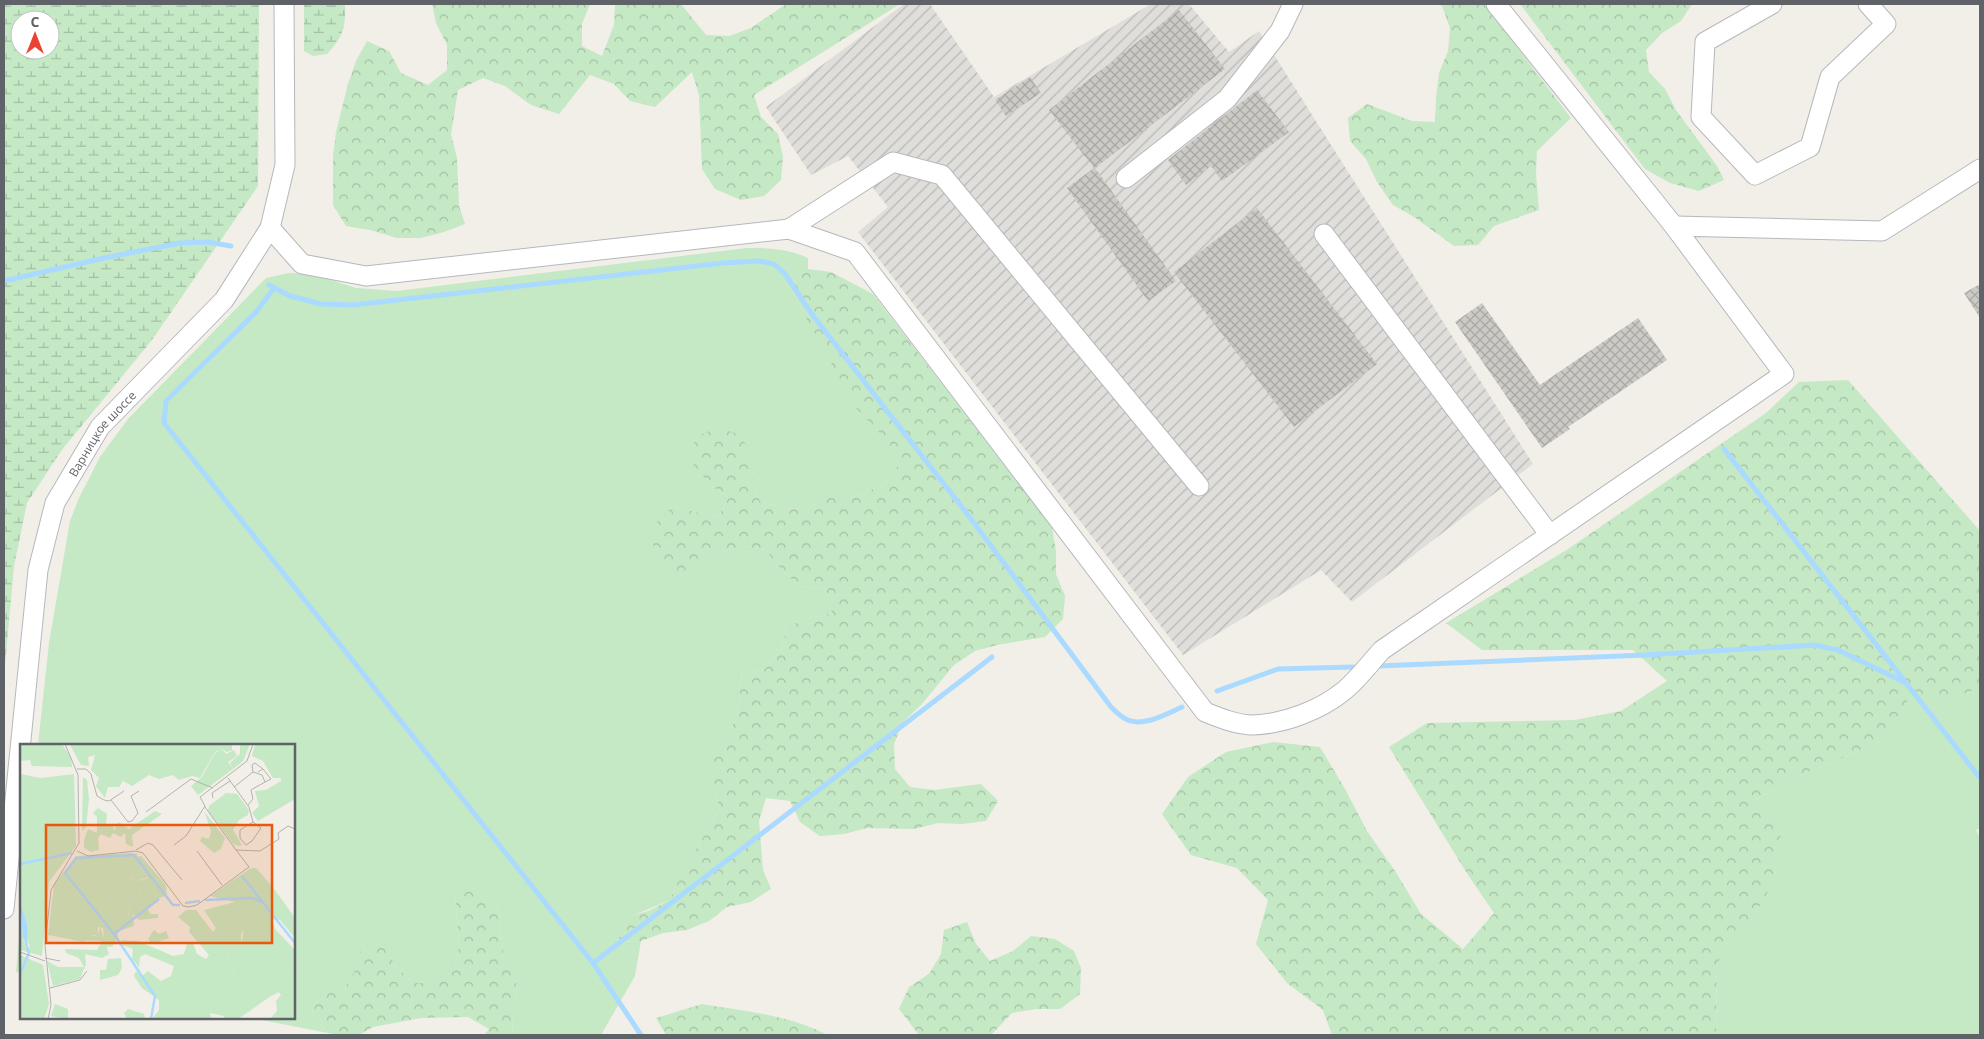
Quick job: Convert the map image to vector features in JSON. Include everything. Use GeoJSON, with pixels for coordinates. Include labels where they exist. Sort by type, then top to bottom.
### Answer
{"type":"FeatureCollection","features":[{"type":"Feature","properties":{"kind":"street","name":"Варницкое шоссе"},"geometry":{"type":"LineString","coordinates":[[21,744],[38,570],[55,503],[100,428],[224,300],[270,228],[285,165],[284,4]]}},
{"type":"Feature","properties":{"kind":"street"},"geometry":{"type":"LineString","coordinates":[[1126,178],[1227,99],[1280,31],[1293,4]]}},
{"type":"Feature","properties":{"kind":"street"},"geometry":{"type":"LineString","coordinates":[[270,228],[302,264],[366,276],[789,229],[854,252],[1205,712],[1227,721],[1252,725],[1300,715],[1323,704],[1345,690],[1382,650],[1784,374],[1674,226],[1496,4]]}},
{"type":"Feature","properties":{"kind":"street"},"geometry":{"type":"LineString","coordinates":[[1772,4],[1705,42],[1701,117],[1755,175],[1810,147],[1830,77],[1886,24],[1868,4]]}},
{"type":"Feature","properties":{"kind":"street"},"geometry":{"type":"LineString","coordinates":[[789,229],[893,162],[942,175],[1199,486]]}},
{"type":"Feature","properties":{"kind":"street"},"geometry":{"type":"LineString","coordinates":[[1674,226],[1882,232],[1980,169]]}},
{"type":"Feature","properties":{"kind":"street"},"geometry":{"type":"LineString","coordinates":[[1324,234],[1550,534]]}},
{"type":"Feature","properties":{"kind":"street","name":"Варницкое шоссе"},"geometry":{"type":"LineString","coordinates":[[4,910],[20,750]]}},
{"type":"Feature","properties":{"kind":"shaded area"},"geometry":{"type":"Polygon","coordinates":[[[904,4],[930,4],[994,97],[1151,4],[1189,4],[1229,52],[1259,31],[1533,464],[1352,602],[1321,570],[1183,655],[858,232],[888,207],[848,156],[811,175],[766,107],[904,4]]]}},
{"type":"Feature","properties":{"kind":"green space"},"geometry":{"type":"Polygon","coordinates":[[[4,4],[259,4],[258,186],[152,340],[61,451],[27,503],[14,566],[4,676],[4,4]]]}},
{"type":"Feature","properties":{"kind":"green space"},"geometry":{"type":"Polygon","coordinates":[[[304,4],[345,4],[345,19],[340,37],[327,54],[313,56],[304,51],[304,4]]]}},
{"type":"Feature","properties":{"kind":"green space"},"geometry":{"type":"Polygon","coordinates":[[[432,4],[590,4],[582,24],[582,46],[602,56],[614,25],[615,4],[681,4],[706,35],[729,36],[751,28],[786,4],[900,4],[754,95],[761,117],[778,134],[783,157],[781,180],[764,196],[741,200],[715,189],[702,169],[699,95],[692,72],[655,107],[630,101],[614,84],[590,75],[559,114],[531,105],[505,86],[483,78],[458,90],[451,135],[457,158],[459,206],[465,224],[421,238],[397,238],[370,230],[346,226],[333,205],[333,156],[336,132],[356,61],[367,41],[389,51],[401,73],[428,85],[447,70],[447,45],[436,23],[432,4]]]}},
{"type":"Feature","properties":{"kind":"green space"},"geometry":{"type":"Polygon","coordinates":[[[1439,4],[1484,4],[1571,118],[1537,151],[1536,174],[1539,210],[1494,226],[1478,245],[1454,246],[1414,217],[1393,205],[1377,182],[1366,159],[1350,141],[1348,118],[1367,104],[1412,121],[1435,122],[1439,73],[1448,51],[1450,28],[1442,6],[1439,4]]]}},
{"type":"Feature","properties":{"kind":"green space"},"geometry":{"type":"Polygon","coordinates":[[[1520,4],[1692,4],[1681,21],[1662,33],[1646,50],[1649,72],[1665,89],[1676,110],[1717,166],[1724,180],[1699,191],[1670,183],[1645,169],[1520,4]]]}},
{"type":"Feature","properties":{"kind":"green space"},"geometry":{"type":"Polygon","coordinates":[[[747,248],[778,250],[808,258],[808,269],[790,285],[800,307],[874,425],[889,443],[899,464],[885,484],[850,498],[826,498],[806,509],[783,508],[760,501],[752,478],[752,454],[709,484],[728,497],[718,518],[673,506],[677,578],[719,553],[742,546],[765,550],[799,586],[824,589],[832,613],[809,618],[787,627],[781,650],[765,669],[742,673],[737,719],[722,739],[713,785],[720,808],[680,877],[670,900],[625,919],[618,942],[641,941],[635,976],[601,1035],[513,1035],[512,1019],[517,997],[516,974],[504,955],[497,906],[455,896],[459,945],[455,970],[436,983],[413,983],[394,964],[384,942],[357,967],[344,989],[320,992],[312,1014],[328,1033],[256,1019],[295,1019],[295,744],[38,744],[49,643],[70,521],[79,498],[100,457],[128,419],[266,278],[289,273],[312,274],[356,288],[397,291],[747,248]]]}},
{"type":"Feature","properties":{"kind":"green space"},"geometry":{"type":"Polygon","coordinates":[[[808,269],[831,272],[873,294],[1052,527],[1056,551],[1056,574],[1065,596],[1063,619],[1045,637],[997,645],[975,651],[954,665],[921,705],[903,722],[894,744],[895,769],[910,787],[934,790],[981,784],[998,801],[986,821],[961,824],[938,823],[914,829],[867,828],[844,834],[820,836],[800,822],[790,801],[766,798],[759,821],[763,870],[771,889],[751,902],[727,907],[709,921],[687,930],[663,933],[641,941],[618,942],[625,918],[648,911],[670,900],[680,877],[720,808],[713,785],[712,761],[722,739],[737,719],[742,673],[765,669],[781,650],[787,627],[809,618],[832,613],[824,589],[799,586],[765,550],[742,546],[719,553],[677,578],[653,549],[656,523],[673,506],[718,518],[728,497],[709,484],[692,463],[695,437],[717,428],[739,434],[752,454],[752,478],[760,501],[783,508],[806,509],[826,498],[850,498],[885,484],[899,464],[889,443],[856,408],[800,307],[790,285],[808,269]]]}},
{"type":"Feature","properties":{"kind":"green space"},"geometry":{"type":"Polygon","coordinates":[[[1848,380],[1980,531],[1980,688],[1956,697],[1910,697],[1882,741],[1797,777],[1755,800],[1782,839],[1772,885],[1749,924],[1717,963],[1716,1035],[1332,1035],[1323,1010],[1287,983],[1256,944],[1268,900],[1237,868],[1191,855],[1162,814],[1188,777],[1226,752],[1273,742],[1320,747],[1367,831],[1397,874],[1421,914],[1463,949],[1494,913],[1468,875],[1389,747],[1427,723],[1575,720],[1621,711],[1667,681],[1633,650],[1482,650],[1446,623],[1568,549],[1766,413],[1799,382],[1848,380]]]}},
{"type":"Feature","properties":{"kind":"green space"},"geometry":{"type":"Polygon","coordinates":[[[1980,688],[1980,828],[1976,830],[1980,838],[1980,1035],[1716,1035],[1717,963],[1749,924],[1772,885],[1755,800],[1797,777],[1882,741],[1910,697],[1956,697],[1980,688]]]}},
{"type":"Feature","properties":{"kind":"green space"},"geometry":{"type":"Polygon","coordinates":[[[476,888],[497,906],[504,955],[516,974],[517,997],[512,1019],[513,1035],[484,1035],[489,1029],[468,1017],[421,1018],[373,1027],[359,1035],[328,1033],[312,1014],[320,991],[344,989],[357,967],[362,943],[385,942],[394,964],[413,983],[436,983],[455,970],[459,945],[455,896],[476,888]]]}},
{"type":"Feature","properties":{"kind":"green space"},"geometry":{"type":"Polygon","coordinates":[[[967,922],[976,944],[990,961],[1013,951],[1031,936],[1055,939],[1074,951],[1081,968],[1080,994],[1060,1009],[1036,1009],[1012,1013],[991,1035],[919,1035],[899,1009],[909,987],[929,974],[941,954],[944,930],[967,922]]]}},
{"type":"Feature","properties":{"kind":"green space"},"geometry":{"type":"Polygon","coordinates":[[[20,927],[20,973],[16,972],[20,927]]]}},
{"type":"Feature","properties":{"kind":"green space"},"geometry":{"type":"Polygon","coordinates":[[[702,1004],[782,1018],[813,1028],[827,1035],[666,1035],[656,1018],[702,1004]]]}},
{"type":"Feature","properties":{"kind":"building"},"geometry":{"type":"Polygon","coordinates":[[[1179,10],[1225,69],[1095,168],[1176,281],[1148,301],[1067,188],[1094,168],[1049,110],[1179,10]]]}},
{"type":"Feature","properties":{"kind":"building"},"geometry":{"type":"Polygon","coordinates":[[[1030,77],[1041,93],[1006,116],[995,100],[1030,77]]]}},
{"type":"Feature","properties":{"kind":"building"},"geometry":{"type":"Polygon","coordinates":[[[1257,90],[1289,132],[1222,181],[1211,166],[1186,185],[1168,160],[1257,90]]]}},
{"type":"Feature","properties":{"kind":"building"},"geometry":{"type":"Polygon","coordinates":[[[1257,208],[1377,364],[1294,427],[1174,272],[1257,208]]]}},
{"type":"Feature","properties":{"kind":"building"},"geometry":{"type":"Polygon","coordinates":[[[1980,284],[1980,318],[1964,293],[1980,284]]]}},
{"type":"Feature","properties":{"kind":"building"},"geometry":{"type":"Polygon","coordinates":[[[1482,303],[1540,385],[1638,318],[1667,360],[1568,427],[1570,429],[1542,448],[1455,322],[1482,303]]]}},
{"type":"Feature","properties":{"kind":"waterway"},"geometry":{"type":"LineString","coordinates":[[4,281],[180,243],[208,242],[231,246]]}},
{"type":"Feature","properties":{"kind":"waterway"},"geometry":{"type":"LineString","coordinates":[[269,285],[290,296],[321,304],[353,305],[723,263],[759,261],[774,264],[785,274],[811,313],[968,515],[1111,707],[1124,718],[1138,722],[1153,719],[1182,707]]}},
{"type":"Feature","properties":{"kind":"waterway"},"geometry":{"type":"LineString","coordinates":[[274,288],[257,311],[166,401],[164,423],[593,963],[641,1035]]}},
{"type":"Feature","properties":{"kind":"waterway"},"geometry":{"type":"LineString","coordinates":[[1724,449],[1980,778]]}},
{"type":"Feature","properties":{"kind":"waterway"},"geometry":{"type":"LineString","coordinates":[[1378,666],[1645,655],[1814,645],[1838,650],[1906,683]]}},
{"type":"Feature","properties":{"kind":"waterway"},"geometry":{"type":"LineString","coordinates":[[593,963],[992,657]]}},
{"type":"Feature","properties":{"kind":"waterway"},"geometry":{"type":"LineString","coordinates":[[1217,691],[1278,669],[1353,667]]}}]}
